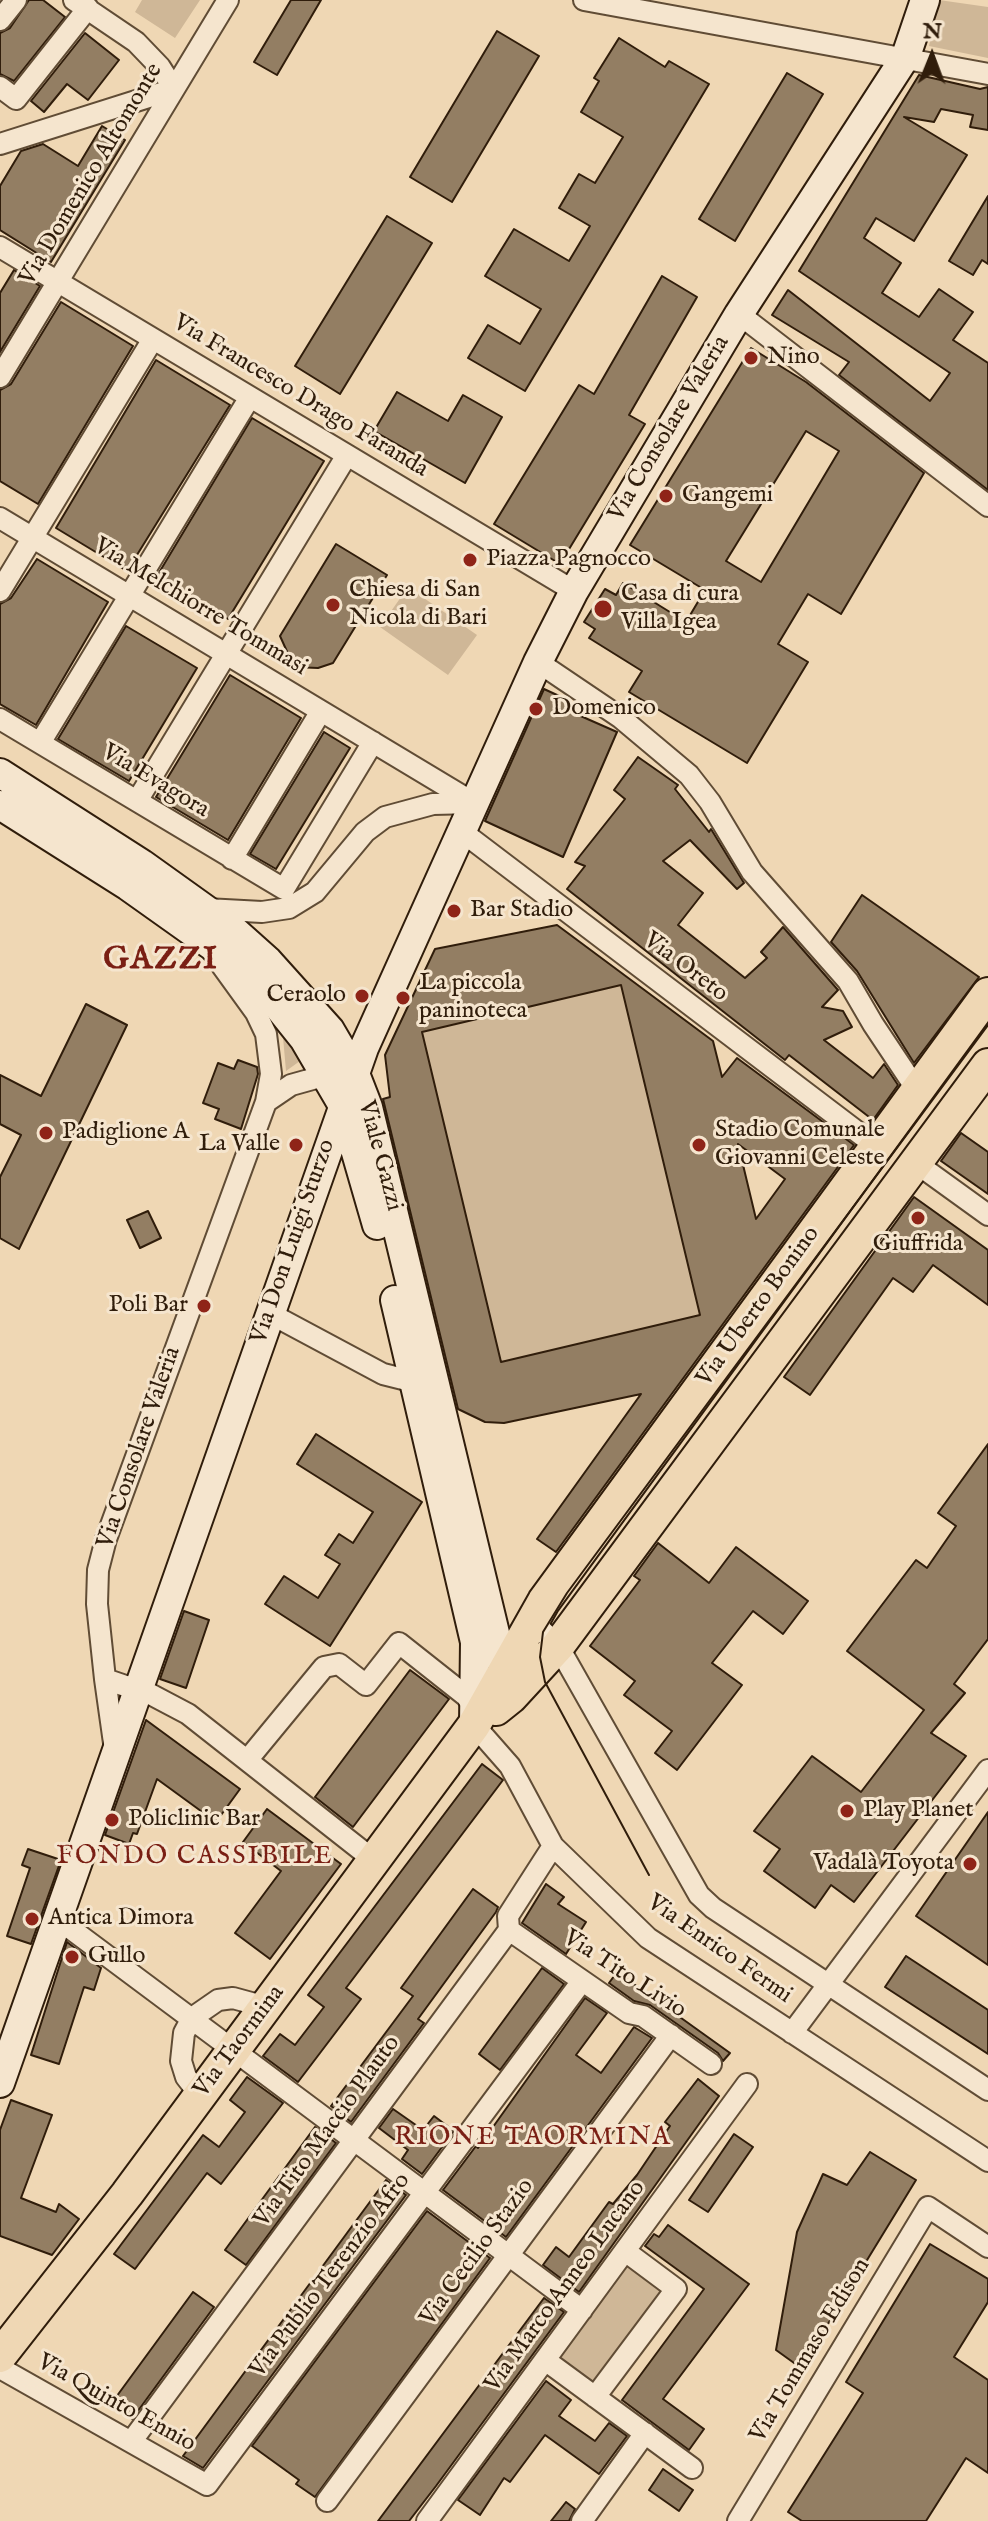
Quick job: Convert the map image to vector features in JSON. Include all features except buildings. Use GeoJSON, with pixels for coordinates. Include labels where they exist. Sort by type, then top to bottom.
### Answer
{"type":"FeatureCollection","features":[{"type":"Feature","properties":{"kind":"main road","name":"Via Consolare Valeria"},"geometry":{"type":"LineString","coordinates":[[474,803],[574,591],[739,314],[906,56],[925,0]]}},
{"type":"Feature","properties":{"kind":"main road","name":"Viale Gazzi"},"geometry":{"type":"LineString","coordinates":[[0,773],[206,909],[268,961],[330,1030],[354,1071],[372,1122],[483,1585],[516,1681]]}},
{"type":"Feature","properties":{"kind":"main road","name":"Via Don Luigi Sturzo"},"geometry":{"type":"LineString","coordinates":[[136,1690],[354,1071],[474,803]]}},
{"type":"Feature","properties":{"kind":"main road","name":"Viale Gazzi"},"geometry":{"type":"LineString","coordinates":[[0,805],[128,886],[211,945],[276,1004],[304,1039],[342,1104],[370,1196],[475,1642]]}},
{"type":"Feature","properties":{"kind":"main road","name":"Via Uberto Bonino"},"geometry":{"type":"LineString","coordinates":[[516,1681],[533,1622],[988,994]]}},
{"type":"Feature","properties":{"kind":"main road","name":"Via Uberto Bonino"},"geometry":{"type":"LineString","coordinates":[[516,1681],[558,1646],[988,1065]]}},
{"type":"Feature","properties":{"kind":"main road"},"geometry":{"type":"LineString","coordinates":[[483,1585],[503,1607],[533,1622]]}},
{"type":"Feature","properties":{"kind":"main road"},"geometry":{"type":"LineString","coordinates":[[475,1642],[488,1666],[516,1681]]}},
{"type":"Feature","properties":{"kind":"main road"},"geometry":{"type":"LineString","coordinates":[[474,1717],[475,1642]]}},
{"type":"Feature","properties":{"kind":"main road","name":"Via Taormina"},"geometry":{"type":"LineString","coordinates":[[0,2356],[375,1861],[474,1717],[516,1681]]}},
{"type":"Feature","properties":{"kind":"main road"},"geometry":{"type":"LineString","coordinates":[[0,2083],[59,1920],[136,1690]]}},
{"type":"Feature","properties":{"kind":"street"},"geometry":{"type":"LineString","coordinates":[[0,20],[16,0]]}},
{"type":"Feature","properties":{"kind":"street","name":"Via Domenico Altomonte"},"geometry":{"type":"LineString","coordinates":[[0,377],[228,0]]}},
{"type":"Feature","properties":{"kind":"street"},"geometry":{"type":"LineString","coordinates":[[584,0],[906,56],[988,74]]}},
{"type":"Feature","properties":{"kind":"street"},"geometry":{"type":"LineString","coordinates":[[3,148],[174,89],[150,54],[81,4],[8,93]]}},
{"type":"Feature","properties":{"kind":"street","name":"Via Francesco Drago Faranda"},"geometry":{"type":"LineString","coordinates":[[0,247],[574,591]]}},
{"type":"Feature","properties":{"kind":"street"},"geometry":{"type":"LineString","coordinates":[[739,314],[988,506]]}},
{"type":"Feature","properties":{"kind":"street"},"geometry":{"type":"LineString","coordinates":[[0,591],[153,339]]}},
{"type":"Feature","properties":{"kind":"street"},"geometry":{"type":"LineString","coordinates":[[40,743],[250,397]]}},
{"type":"Feature","properties":{"kind":"street"},"geometry":{"type":"LineString","coordinates":[[137,801],[347,455]]}},
{"type":"Feature","properties":{"kind":"street","name":"Via Melchiorre Tommasi"},"geometry":{"type":"LineString","coordinates":[[0,518],[474,803]]}},
{"type":"Feature","properties":{"kind":"street"},"geometry":{"type":"LineString","coordinates":[[538,662],[621,718],[689,775],[710,802],[752,872],[848,981],[917,1090]]}},
{"type":"Feature","properties":{"kind":"street"},"geometry":{"type":"LineString","coordinates":[[232,859],[321,711]]}},
{"type":"Feature","properties":{"kind":"street","name":"Via Evagora"},"geometry":{"type":"LineString","coordinates":[[0,719],[284,889],[373,742]]}},
{"type":"Feature","properties":{"kind":"street"},"geometry":{"type":"LineString","coordinates":[[206,909],[262,912],[289,908],[315,892],[365,832],[385,817],[433,804],[474,803]]}},
{"type":"Feature","properties":{"kind":"street","name":"Via Oreto"},"geometry":{"type":"LineString","coordinates":[[461,831],[876,1146]]}},
{"type":"Feature","properties":{"kind":"street","name":"Via Consolare Valeria"},"geometry":{"type":"LineString","coordinates":[[115,1753],[97,1604],[98,1570],[106,1539],[266,1102],[271,1074],[266,1034],[211,945]]}},
{"type":"Feature","properties":{"kind":"street"},"geometry":{"type":"LineString","coordinates":[[266,1102],[291,1085],[324,1073],[354,1071]]}},
{"type":"Feature","properties":{"kind":"street"},"geometry":{"type":"LineString","coordinates":[[916,1163],[988,1215]]}},
{"type":"Feature","properties":{"kind":"street"},"geometry":{"type":"LineString","coordinates":[[269,1313],[383,1374],[415,1382]]}},
{"type":"Feature","properties":{"kind":"street","name":"Via Enrico Fermi"},"geometry":{"type":"LineString","coordinates":[[533,1622],[558,1646],[699,1895],[988,2090]]}},
{"type":"Feature","properties":{"kind":"street","name":"Via Enrico Fermi"},"geometry":{"type":"LineString","coordinates":[[249,1758],[324,1667],[339,1664],[366,1685],[399,1643],[466,1696],[474,1717],[510,1766],[553,1846],[648,1938],[988,2161]]}},
{"type":"Feature","properties":{"kind":"street"},"geometry":{"type":"LineString","coordinates":[[105,1679],[188,1714],[249,1758],[375,1861]]}},
{"type":"Feature","properties":{"kind":"street"},"geometry":{"type":"LineString","coordinates":[[792,2033],[988,1770]]}},
{"type":"Feature","properties":{"kind":"street","name":"Via Tito Maccio Plauto"},"geometry":{"type":"LineString","coordinates":[[131,2442],[509,1930],[508,1916],[553,1846]]}},
{"type":"Feature","properties":{"kind":"street"},"geometry":{"type":"LineString","coordinates":[[59,1920],[582,2310]]}},
{"type":"Feature","properties":{"kind":"street","name":"Via Tito Livio"},"geometry":{"type":"LineString","coordinates":[[509,1930],[629,2013],[643,2016],[711,2064]]}},
{"type":"Feature","properties":{"kind":"street","name":"Via Publio Terenzio Afro"},"geometry":{"type":"LineString","coordinates":[[207,2485],[582,1981]]}},
{"type":"Feature","properties":{"kind":"street"},"geometry":{"type":"LineString","coordinates":[[200,2095],[186,2077],[181,2061],[184,2033],[192,2018],[218,2000],[233,1998],[266,2007]]}},
{"type":"Feature","properties":{"kind":"street","name":"Via Cecilio Stazio"},"geometry":{"type":"LineString","coordinates":[[327,2501],[671,2035]]}},
{"type":"Feature","properties":{"kind":"street","name":"Via Marco Anneo Lucano"},"geometry":{"type":"LineString","coordinates":[[427,2521],[747,2084]]}},
{"type":"Feature","properties":{"kind":"street","name":"Via Tommaso Edison"},"geometry":{"type":"LineString","coordinates":[[738,2521],[928,2207],[988,2247]]}},
{"type":"Feature","properties":{"kind":"street"},"geometry":{"type":"LineString","coordinates":[[595,2397],[676,2289],[625,2251]]}},
{"type":"Feature","properties":{"kind":"street"},"geometry":{"type":"LineString","coordinates":[[545,2360],[692,2468]]}},
{"type":"Feature","properties":{"kind":"street","name":"Via Quinto Ennio"},"geometry":{"type":"LineString","coordinates":[[0,2368],[207,2485]]}},
{"type":"Feature","properties":{"kind":"street"},"geometry":{"type":"LineString","coordinates":[[582,2521],[645,2433]]}},
{"type":"Feature","properties":{"kind":"shaded area"},"geometry":{"type":"Polygon","coordinates":[[[142,0],[200,0],[175,38],[135,12],[142,0]]]}},
{"type":"Feature","properties":{"kind":"shaded area"},"geometry":{"type":"Polygon","coordinates":[[[939,0],[988,7],[988,58],[929,46],[939,0]]]}},
{"type":"Feature","properties":{"kind":"shaded area"},"geometry":{"type":"Polygon","coordinates":[[[408,587],[477,635],[448,675],[380,627],[408,587]]]}},
{"type":"Feature","properties":{"kind":"shaded area"},"geometry":{"type":"Polygon","coordinates":[[[621,985],[700,1315],[501,1362],[422,1032],[621,985]]]}},
{"type":"Feature","properties":{"kind":"shaded area"},"geometry":{"type":"Polygon","coordinates":[[[283,1037],[300,1061],[286,1071],[283,1037]]]}},
{"type":"Feature","properties":{"kind":"shaded area"},"geometry":{"type":"Polygon","coordinates":[[[628,2266],[661,2290],[591,2383],[558,2359],[628,2266]]]}},
{"type":"Feature","properties":{"kind":"tram line"},"geometry":{"type":"LineString","coordinates":[[649,1875],[545,1682],[540,1657],[543,1632],[567,1593],[988,1025]]}},
{"type":"Feature","properties":{"kind":"place","name":"Nino"},"geometry":{"type":"Point","coordinates":[751,358]}},
{"type":"Feature","properties":{"kind":"place","name":"Gangemi"},"geometry":{"type":"Point","coordinates":[666,496]}},
{"type":"Feature","properties":{"kind":"place","name":"Piazza Pagnocco"},"geometry":{"type":"Point","coordinates":[470,560]}},
{"type":"Feature","properties":{"kind":"place","name":"Chiesa di San Nicola di Bari"},"geometry":{"type":"Point","coordinates":[333,605]}},
{"type":"Feature","properties":{"kind":"place","name":"Casa di cura Villa Igea"},"geometry":{"type":"Point","coordinates":[603,609]}},
{"type":"Feature","properties":{"kind":"place","name":"Domenico"},"geometry":{"type":"Point","coordinates":[536,709]}},
{"type":"Feature","properties":{"kind":"place","name":"Bar Stadio"},"geometry":{"type":"Point","coordinates":[454,911]}},
{"type":"Feature","properties":{"kind":"place","name":"Ceraolo"},"geometry":{"type":"Point","coordinates":[362,996]}},
{"type":"Feature","properties":{"kind":"place","name":"La piccola paninoteca"},"geometry":{"type":"Point","coordinates":[403,998]}},
{"type":"Feature","properties":{"kind":"place","name":"Padiglione A"},"geometry":{"type":"Point","coordinates":[46,1133]}},
{"type":"Feature","properties":{"kind":"place","name":"La Valle"},"geometry":{"type":"Point","coordinates":[296,1145]}},
{"type":"Feature","properties":{"kind":"place","name":"Stadio Comunale Giovanni Celeste"},"geometry":{"type":"Point","coordinates":[699,1145]}},
{"type":"Feature","properties":{"kind":"place","name":"Giuffrida"},"geometry":{"type":"Point","coordinates":[918,1218]}},
{"type":"Feature","properties":{"kind":"place","name":"Poli Bar"},"geometry":{"type":"Point","coordinates":[204,1306]}},
{"type":"Feature","properties":{"kind":"place","name":"Play Planet"},"geometry":{"type":"Point","coordinates":[847,1811]}},
{"type":"Feature","properties":{"kind":"place","name":"Policlinic Bar"},"geometry":{"type":"Point","coordinates":[112,1820]}},
{"type":"Feature","properties":{"kind":"place","name":"Vadalà Toyota"},"geometry":{"type":"Point","coordinates":[970,1864]}},
{"type":"Feature","properties":{"kind":"place","name":"Antica Dimora"},"geometry":{"type":"Point","coordinates":[32,1919]}},
{"type":"Feature","properties":{"kind":"place","name":"Gullo"},"geometry":{"type":"Point","coordinates":[72,1957]}},
{"type":"Feature","properties":{"kind":"district","name":"GAZZI"},"geometry":{"type":"Point","coordinates":[161,961]}},
{"type":"Feature","properties":{"kind":"district","name":"FONDO CASSIBILE"},"geometry":{"type":"Point","coordinates":[195,1858]}},
{"type":"Feature","properties":{"kind":"district","name":"RIONE TAORMINA"},"geometry":{"type":"Point","coordinates":[533,2139]}}]}
